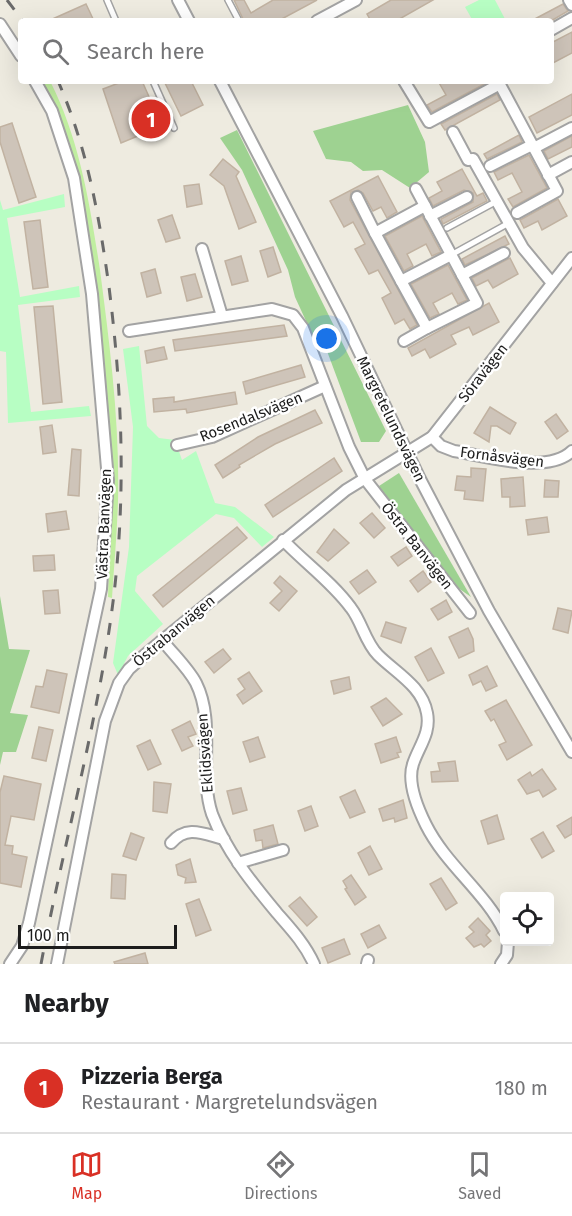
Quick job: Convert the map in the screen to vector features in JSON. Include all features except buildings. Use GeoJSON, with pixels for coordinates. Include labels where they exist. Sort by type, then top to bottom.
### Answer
{"type":"FeatureCollection","features":[{"type":"Feature","properties":{"kind":"street"},"geometry":{"type":"LineString","coordinates":[[178,0],[187,18]]}},
{"type":"Feature","properties":{"kind":"street"},"geometry":{"type":"LineString","coordinates":[[323,18],[356,0]]}},
{"type":"Feature","properties":{"kind":"street"},"geometry":{"type":"LineString","coordinates":[[569,0],[572,6]]}},
{"type":"Feature","properties":{"kind":"street"},"geometry":{"type":"LineString","coordinates":[[554,28],[572,18]]}},
{"type":"Feature","properties":{"kind":"street"},"geometry":{"type":"LineString","coordinates":[[0,24],[18,51]]}},
{"type":"Feature","properties":{"kind":"street","name":"Västra Banvägen"},"geometry":{"type":"LineString","coordinates":[[10,964],[22,946],[29,923],[101,590],[108,480],[92,294],[74,178],[52,111],[37,84]]}},
{"type":"Feature","properties":{"kind":"street","name":"Margretelundsvägen"},"geometry":{"type":"LineString","coordinates":[[222,84],[342,316],[406,452],[489,611],[572,752]]}},
{"type":"Feature","properties":{"kind":"street"},"geometry":{"type":"LineString","coordinates":[[406,84],[429,122],[496,84]]}},
{"type":"Feature","properties":{"kind":"street"},"geometry":{"type":"LineString","coordinates":[[500,84],[557,191],[517,213]]}},
{"type":"Feature","properties":{"kind":"street"},"geometry":{"type":"LineString","coordinates":[[490,166],[572,128]]}},
{"type":"Feature","properties":{"kind":"street"},"geometry":{"type":"LineString","coordinates":[[453,132],[468,160],[473,159],[532,261],[552,283]]}},
{"type":"Feature","properties":{"kind":"street"},"geometry":{"type":"LineString","coordinates":[[548,175],[572,162]]}},
{"type":"Feature","properties":{"kind":"street"},"geometry":{"type":"LineString","coordinates":[[404,341],[477,303],[416,189]]}},
{"type":"Feature","properties":{"kind":"street"},"geometry":{"type":"LineString","coordinates":[[357,197],[427,328]]}},
{"type":"Feature","properties":{"kind":"street"},"geometry":{"type":"LineString","coordinates":[[375,233],[467,197]]}},
{"type":"Feature","properties":{"kind":"street"},"geometry":{"type":"LineString","coordinates":[[202,249],[222,316]]}},
{"type":"Feature","properties":{"kind":"street"},"geometry":{"type":"LineString","coordinates":[[462,275],[504,253]]}},
{"type":"Feature","properties":{"kind":"street"},"geometry":{"type":"LineString","coordinates":[[401,281],[451,255]]}},
{"type":"Feature","properties":{"kind":"street","name":"Söravägen"},"geometry":{"type":"LineString","coordinates":[[406,452],[432,437],[572,258]]}},
{"type":"Feature","properties":{"kind":"street"},"geometry":{"type":"LineString","coordinates":[[129,331],[272,309],[293,315],[303,328],[365,479]]}},
{"type":"Feature","properties":{"kind":"street","name":"Rosendalsvägen"},"geometry":{"type":"LineString","coordinates":[[177,444],[212,437],[325,386]]}},
{"type":"Feature","properties":{"kind":"street","name":"Fornåsvägen"},"geometry":{"type":"LineString","coordinates":[[432,437],[441,446],[453,451],[539,464],[562,459],[572,451]]}},
{"type":"Feature","properties":{"kind":"street","name":"Östrabanvägen"},"geometry":{"type":"LineString","coordinates":[[57,964],[110,702],[129,669],[283,540],[365,479],[406,452]]}},
{"type":"Feature","properties":{"kind":"street","name":"Östra Banvägen"},"geometry":{"type":"LineString","coordinates":[[365,479],[470,613]]}},
{"type":"Feature","properties":{"kind":"street"},"geometry":{"type":"LineString","coordinates":[[283,540],[351,607],[377,654],[415,687],[422,697],[427,710],[428,730],[412,767],[412,782],[419,808],[426,826],[450,861],[492,911],[500,924]]}},
{"type":"Feature","properties":{"kind":"street","name":"Eklidsvägen"},"geometry":{"type":"LineString","coordinates":[[162,640],[197,685],[205,726],[206,789],[213,816],[238,863],[304,944],[314,964]]}},
{"type":"Feature","properties":{"kind":"street"},"geometry":{"type":"LineString","coordinates":[[171,843],[177,836],[194,830],[224,839]]}},
{"type":"Feature","properties":{"kind":"street"},"geometry":{"type":"LineString","coordinates":[[238,863],[283,850]]}},
{"type":"Feature","properties":{"kind":"street"},"geometry":{"type":"LineString","coordinates":[[501,964],[507,955],[508,946]]}},
{"type":"Feature","properties":{"kind":"lane"},"geometry":{"type":"LineString","coordinates":[[107,0],[115,18]]}},
{"type":"Feature","properties":{"kind":"lane"},"geometry":{"type":"LineString","coordinates":[[228,0],[237,18]]}},
{"type":"Feature","properties":{"kind":"lane"},"geometry":{"type":"LineString","coordinates":[[154,84],[174,128]]}},
{"type":"Feature","properties":{"kind":"lane"},"geometry":{"type":"LineString","coordinates":[[447,228],[497,201]]}},
{"type":"Feature","properties":{"kind":"lane"},"geometry":{"type":"LineString","coordinates":[[451,255],[509,223]]}},
{"type":"Feature","properties":{"kind":"green space"},"geometry":{"type":"Polygon","coordinates":[[[479,0],[495,0],[504,18],[471,18],[465,7],[479,0]]]}},
{"type":"Feature","properties":{"kind":"green space"},"geometry":{"type":"Polygon","coordinates":[[[42,84],[51,84],[69,126],[83,173],[100,270],[116,415],[118,502],[112,598],[108,597],[112,453],[100,336],[79,191],[63,126],[42,84]]]}},
{"type":"Feature","properties":{"kind":"green space"},"geometry":{"type":"Polygon","coordinates":[[[408,105],[425,142],[429,172],[410,188],[382,170],[363,171],[351,162],[326,159],[313,131],[408,105]]]}},
{"type":"Feature","properties":{"kind":"green space"},"geometry":{"type":"Polygon","coordinates":[[[237,130],[386,431],[379,442],[361,442],[324,343],[317,345],[295,297],[288,270],[242,170],[220,138],[237,130]]]}},
{"type":"Feature","properties":{"kind":"green space"},"geometry":{"type":"Polygon","coordinates":[[[64,194],[65,207],[7,218],[20,297],[79,286],[80,297],[18,305],[31,412],[89,406],[91,416],[8,423],[6,352],[0,351],[0,200],[3,210],[64,194]]]}},
{"type":"Feature","properties":{"kind":"green space"},"geometry":{"type":"Polygon","coordinates":[[[139,346],[147,426],[159,438],[175,440],[182,460],[196,451],[215,503],[235,507],[274,537],[262,547],[234,518],[216,514],[137,576],[135,591],[163,624],[128,656],[118,675],[113,663],[129,547],[133,427],[123,349],[139,346]]]}},
{"type":"Feature","properties":{"kind":"green space"},"geometry":{"type":"Polygon","coordinates":[[[399,473],[471,597],[454,585],[386,501],[379,486],[399,473]]]}},
{"type":"Feature","properties":{"kind":"green space"},"geometry":{"type":"Polygon","coordinates":[[[0,596],[9,649],[30,650],[10,713],[28,715],[16,752],[3,752],[0,765],[0,596]]]}},
{"type":"Feature","properties":{"kind":"railway"},"geometry":{"type":"LineString","coordinates":[[7,0],[21,18]]}},
{"type":"Feature","properties":{"kind":"railway"},"geometry":{"type":"LineString","coordinates":[[41,964],[108,641],[118,555],[121,479],[117,364],[105,260],[91,182],[77,131],[59,84]]}},
{"type":"Feature","properties":{"kind":"place","name":"Pizzeria Berga"},"geometry":{"type":"Point","coordinates":[151,119]}}]}
